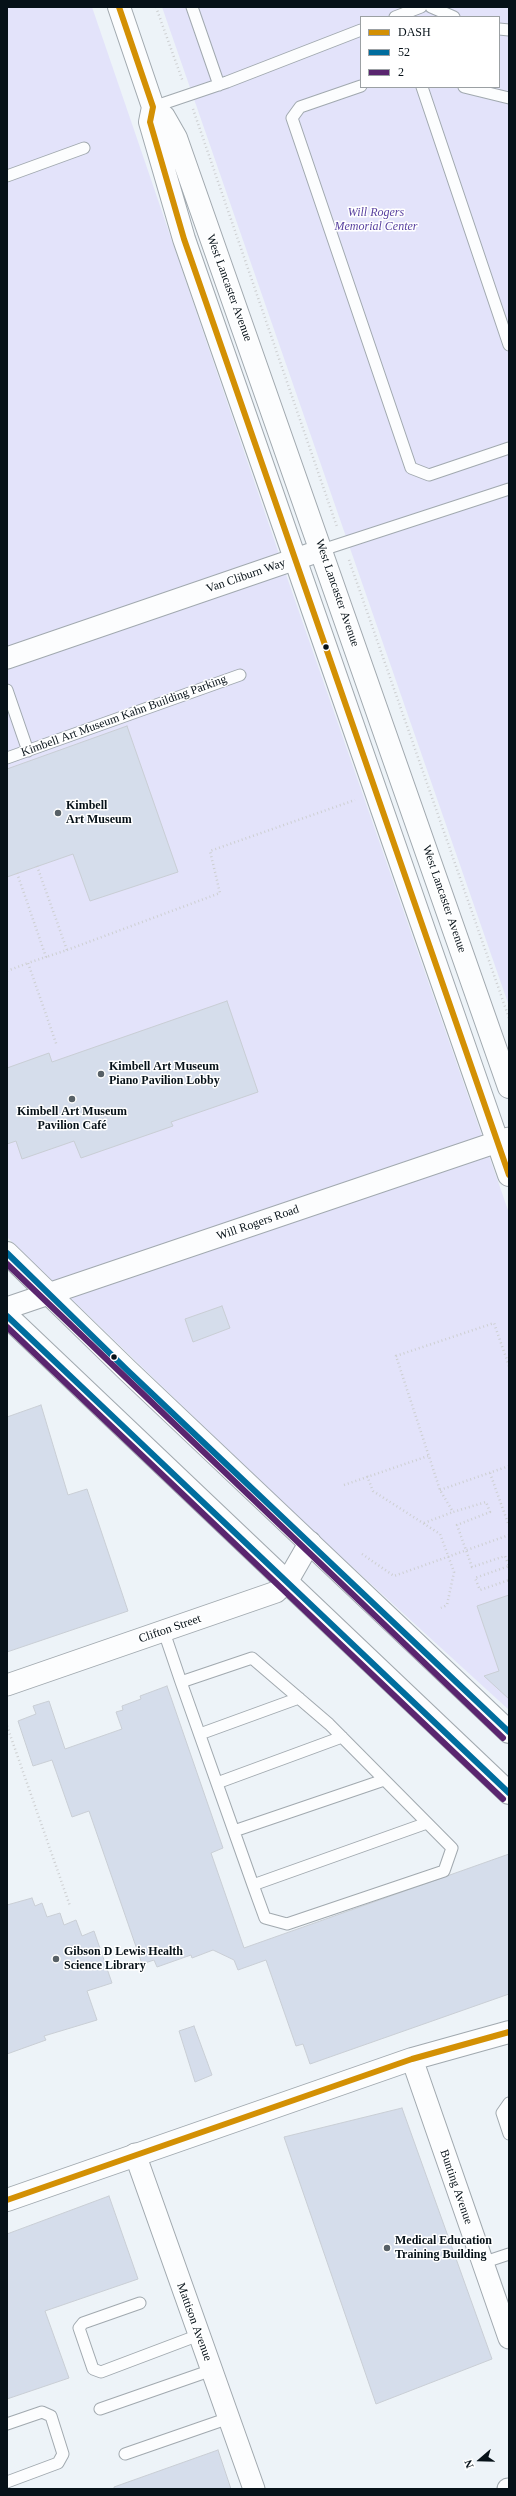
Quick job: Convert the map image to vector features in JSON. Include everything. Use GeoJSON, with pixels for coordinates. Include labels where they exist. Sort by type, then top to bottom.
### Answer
{"type":"FeatureCollection","features":[{"type":"Feature","properties":{"kind":"main road","name":"West Lancaster Avenue"},"geometry":{"type":"LineString","coordinates":[[118,7],[152,107],[150,122],[184,239],[294,560],[503,1140],[509,1175]]}},
{"type":"Feature","properties":{"kind":"main road","name":"West Lancaster Avenue"},"geometry":{"type":"LineString","coordinates":[[152,107],[164,117],[176,138],[322,550],[509,1086]]}},
{"type":"Feature","properties":{"kind":"main road"},"geometry":{"type":"LineString","coordinates":[[7,1253],[509,1732]]}},
{"type":"Feature","properties":{"kind":"main road"},"geometry":{"type":"LineString","coordinates":[[7,1316],[509,1793]]}},
{"type":"Feature","properties":{"kind":"main road"},"geometry":{"type":"LineString","coordinates":[[7,2200],[135,2154],[412,2059],[509,2032]]}},
{"type":"Feature","properties":{"kind":"street","name":"Van Cliburn Way"},"geometry":{"type":"LineString","coordinates":[[7,658],[322,550]]}},
{"type":"Feature","properties":{"kind":"street","name":"Will Rogers Road"},"geometry":{"type":"LineString","coordinates":[[7,1308],[503,1140]]}},
{"type":"Feature","properties":{"kind":"street","name":"Clifton Street"},"geometry":{"type":"LineString","coordinates":[[7,1685],[164,1632],[276,1592],[287,1582],[310,1542]]}},
{"type":"Feature","properties":{"kind":"street","name":"Bunting Avenue"},"geometry":{"type":"LineString","coordinates":[[412,2059],[509,2338]]}},
{"type":"Feature","properties":{"kind":"street","name":"Mattison Avenue"},"geometry":{"type":"LineString","coordinates":[[135,2154],[254,2489]]}},
{"type":"Feature","properties":{"kind":"lane"},"geometry":{"type":"LineString","coordinates":[[192,7],[219,85]]}},
{"type":"Feature","properties":{"kind":"lane"},"geometry":{"type":"LineString","coordinates":[[398,16],[421,7]]}},
{"type":"Feature","properties":{"kind":"lane"},"geometry":{"type":"LineString","coordinates":[[431,7],[452,16]]}},
{"type":"Feature","properties":{"kind":"lane"},"geometry":{"type":"LineString","coordinates":[[152,107],[219,85],[360,30]]}},
{"type":"Feature","properties":{"kind":"lane"},"geometry":{"type":"LineString","coordinates":[[360,86],[300,107],[292,118],[411,468],[429,475],[509,448]]}},
{"type":"Feature","properties":{"kind":"lane"},"geometry":{"type":"LineString","coordinates":[[422,88],[509,345]]}},
{"type":"Feature","properties":{"kind":"lane"},"geometry":{"type":"LineString","coordinates":[[468,88],[509,98]]}},
{"type":"Feature","properties":{"kind":"lane"},"geometry":{"type":"LineString","coordinates":[[7,176],[84,148]]}},
{"type":"Feature","properties":{"kind":"lane","name":"Van Cliburn Way"},"geometry":{"type":"LineString","coordinates":[[322,550],[509,489]]}},
{"type":"Feature","properties":{"kind":"lane","name":"Kimbell Art Museum Kahn Building Parking"},"geometry":{"type":"LineString","coordinates":[[7,758],[240,675]]}},
{"type":"Feature","properties":{"kind":"lane"},"geometry":{"type":"LineString","coordinates":[[7,690],[28,751]]}},
{"type":"Feature","properties":{"kind":"lane"},"geometry":{"type":"LineString","coordinates":[[164,1632],[181,1682],[265,1918],[287,1924],[444,1871],[452,1848],[342,1737],[252,1658],[181,1682]]}},
{"type":"Feature","properties":{"kind":"lane"},"geometry":{"type":"LineString","coordinates":[[200,1734],[299,1698]]}},
{"type":"Feature","properties":{"kind":"lane"},"geometry":{"type":"LineString","coordinates":[[217,1783],[342,1737]]}},
{"type":"Feature","properties":{"kind":"lane"},"geometry":{"type":"LineString","coordinates":[[234,1831],[384,1780]]}},
{"type":"Feature","properties":{"kind":"lane"},"geometry":{"type":"LineString","coordinates":[[253,1885],[428,1823]]}},
{"type":"Feature","properties":{"kind":"lane"},"geometry":{"type":"LineString","coordinates":[[509,2103],[502,2113],[509,2134]]}},
{"type":"Feature","properties":{"kind":"lane"},"geometry":{"type":"LineString","coordinates":[[482,2263],[509,2254]]}},
{"type":"Feature","properties":{"kind":"lane"},"geometry":{"type":"LineString","coordinates":[[140,2303],[83,2323],[79,2328],[93,2369],[101,2372],[199,2335]]}},
{"type":"Feature","properties":{"kind":"lane"},"geometry":{"type":"LineString","coordinates":[[100,2409],[212,2370]]}},
{"type":"Feature","properties":{"kind":"lane"},"geometry":{"type":"LineString","coordinates":[[7,2424],[42,2412],[51,2416],[63,2454],[58,2463],[7,2482]]}},
{"type":"Feature","properties":{"kind":"lane"},"geometry":{"type":"LineString","coordinates":[[125,2454],[229,2418]]}},
{"type":"Feature","properties":{"kind":"path"},"geometry":{"type":"LineString","coordinates":[[156,7],[188,95],[337,526]]}},
{"type":"Feature","properties":{"kind":"path"},"geometry":{"type":"LineString","coordinates":[[349,560],[509,1018]]}},
{"type":"Feature","properties":{"kind":"path"},"geometry":{"type":"LineString","coordinates":[[7,970],[67,950],[220,893],[210,851],[355,800]]}},
{"type":"Feature","properties":{"kind":"path"},"geometry":{"type":"LineString","coordinates":[[37,866],[67,950]]}},
{"type":"Feature","properties":{"kind":"path"},"geometry":{"type":"LineString","coordinates":[[18,873],[46,956]]}},
{"type":"Feature","properties":{"kind":"path"},"geometry":{"type":"LineString","coordinates":[[28,963],[57,1046]]}},
{"type":"Feature","properties":{"kind":"path"},"geometry":{"type":"LineString","coordinates":[[453,1512],[440,1490],[396,1356],[494,1323],[509,1366]]}},
{"type":"Feature","properties":{"kind":"path"},"geometry":{"type":"LineString","coordinates":[[344,1485],[428,1456]]}},
{"type":"Feature","properties":{"kind":"path"},"geometry":{"type":"LineString","coordinates":[[440,1490],[509,1466]]}},
{"type":"Feature","properties":{"kind":"path"},"geometry":{"type":"LineString","coordinates":[[490,1473],[509,1526]]}},
{"type":"Feature","properties":{"kind":"path"},"geometry":{"type":"LineString","coordinates":[[367,1476],[373,1491],[440,1534],[454,1572],[447,1605],[440,1608]]}},
{"type":"Feature","properties":{"kind":"path"},"geometry":{"type":"LineString","coordinates":[[424,1524],[453,1512],[486,1502],[490,1512],[457,1525],[472,1567],[505,1556],[509,1566],[476,1578],[480,1590],[509,1580]]}},
{"type":"Feature","properties":{"kind":"path"},"geometry":{"type":"LineString","coordinates":[[362,1554],[394,1576],[509,1535]]}},
{"type":"Feature","properties":{"kind":"path"},"geometry":{"type":"LineString","coordinates":[[7,1726],[70,1906]]}},
{"type":"Feature","properties":{"kind":"green space"},"geometry":{"type":"Polygon","coordinates":[[[7,7],[92,7],[289,583],[509,1213],[509,1710],[302,1521],[7,1237],[7,7]]]}},
{"type":"Feature","properties":{"kind":"green space","name":"Will Rogers Memorial Center"},"geometry":{"type":"Polygon","coordinates":[[[162,7],[509,7],[509,1006],[162,7]]]}},
{"type":"Feature","properties":{"kind":"building","name":"Kimbell Art Museum"},"geometry":{"type":"Polygon","coordinates":[[[127,726],[178,872],[90,901],[73,854],[7,877],[7,769],[127,726]]]}},
{"type":"Feature","properties":{"kind":"building"},"geometry":{"type":"Polygon","coordinates":[[[227,1001],[258,1092],[171,1122],[173,1126],[81,1158],[74,1141],[22,1159],[16,1141],[7,1144],[7,1068],[49,1053],[52,1062],[227,1001]]]}},
{"type":"Feature","properties":{"kind":"building"},"geometry":{"type":"Polygon","coordinates":[[[222,1306],[230,1328],[193,1342],[185,1319],[222,1306]]]}},
{"type":"Feature","properties":{"kind":"building"},"geometry":{"type":"Polygon","coordinates":[[[41,1405],[68,1495],[87,1489],[128,1611],[7,1652],[7,1417],[41,1405]]]}},
{"type":"Feature","properties":{"kind":"building"},"geometry":{"type":"Polygon","coordinates":[[[509,1595],[509,1699],[484,1676],[499,1671],[477,1606],[509,1595]]]}},
{"type":"Feature","properties":{"kind":"building"},"geometry":{"type":"Polygon","coordinates":[[[167,1686],[223,1848],[211,1853],[244,1948],[509,1854],[509,1994],[310,2064],[303,2044],[296,2046],[266,1960],[238,1970],[234,1960],[213,1950],[192,1958],[191,1955],[157,1967],[154,1960],[142,1964],[89,1811],[72,1817],[52,1760],[33,1766],[18,1721],[36,1714],[33,1706],[49,1701],[65,1749],[122,1729],[116,1712],[123,1710],[122,1706],[141,1699],[140,1696],[167,1686]]]}},
{"type":"Feature","properties":{"kind":"building","name":"Gibson D Lewis Health Science Library"},"geometry":{"type":"Polygon","coordinates":[[[32,1898],[35,1906],[42,1903],[47,1917],[60,1913],[64,1925],[76,1920],[82,1936],[94,1931],[112,1983],[87,1991],[97,2020],[44,2036],[46,2040],[7,2054],[7,1905],[32,1898]]]}},
{"type":"Feature","properties":{"kind":"building"},"geometry":{"type":"Polygon","coordinates":[[[194,2026],[212,2075],[195,2082],[179,2031],[194,2026]]]}},
{"type":"Feature","properties":{"kind":"building","name":"Medical Education Training Building"},"geometry":{"type":"Polygon","coordinates":[[[402,2108],[492,2359],[376,2404],[284,2137],[402,2108]]]}},
{"type":"Feature","properties":{"kind":"building"},"geometry":{"type":"Polygon","coordinates":[[[109,2196],[138,2279],[45,2311],[69,2378],[7,2399],[7,2234],[109,2196]]]}},
{"type":"Feature","properties":{"kind":"building"},"geometry":{"type":"Polygon","coordinates":[[[218,2450],[231,2489],[114,2489],[114,2487],[218,2450]]]}},
{"type":"Feature","properties":{"kind":"transit line","name":"DASH"},"geometry":{"type":"LineString","coordinates":[[119,7],[153,107],[150,122],[184,239],[509,1175]]}},
{"type":"Feature","properties":{"kind":"transit line","name":"52"},"geometry":{"type":"LineString","coordinates":[[7,1253],[127,1370],[509,1732]]}},
{"type":"Feature","properties":{"kind":"transit line","name":"2"},"geometry":{"type":"LineString","coordinates":[[7,1264],[503,1738]]}},
{"type":"Feature","properties":{"kind":"transit line","name":"52"},"geometry":{"type":"LineString","coordinates":[[7,1316],[509,1793]]}},
{"type":"Feature","properties":{"kind":"transit line","name":"2"},"geometry":{"type":"LineString","coordinates":[[7,1327],[503,1799]]}},
{"type":"Feature","properties":{"kind":"transit line","name":"DASH"},"geometry":{"type":"LineString","coordinates":[[7,2200],[412,2059],[509,2032]]}},
{"type":"Feature","properties":{"kind":"place","name":"Kimbell Art Museum"},"geometry":{"type":"Point","coordinates":[58,813]}},
{"type":"Feature","properties":{"kind":"place","name":"Kimbell Art Museum Piano Pavilion Lobby"},"geometry":{"type":"Point","coordinates":[101,1074]}},
{"type":"Feature","properties":{"kind":"place","name":"Kimbell Art Museum Pavilion Café"},"geometry":{"type":"Point","coordinates":[72,1099]}},
{"type":"Feature","properties":{"kind":"place","name":"Gibson D Lewis Health Science Library"},"geometry":{"type":"Point","coordinates":[56,1959]}},
{"type":"Feature","properties":{"kind":"place","name":"Medical Education Training Building"},"geometry":{"type":"Point","coordinates":[387,2248]}}]}
